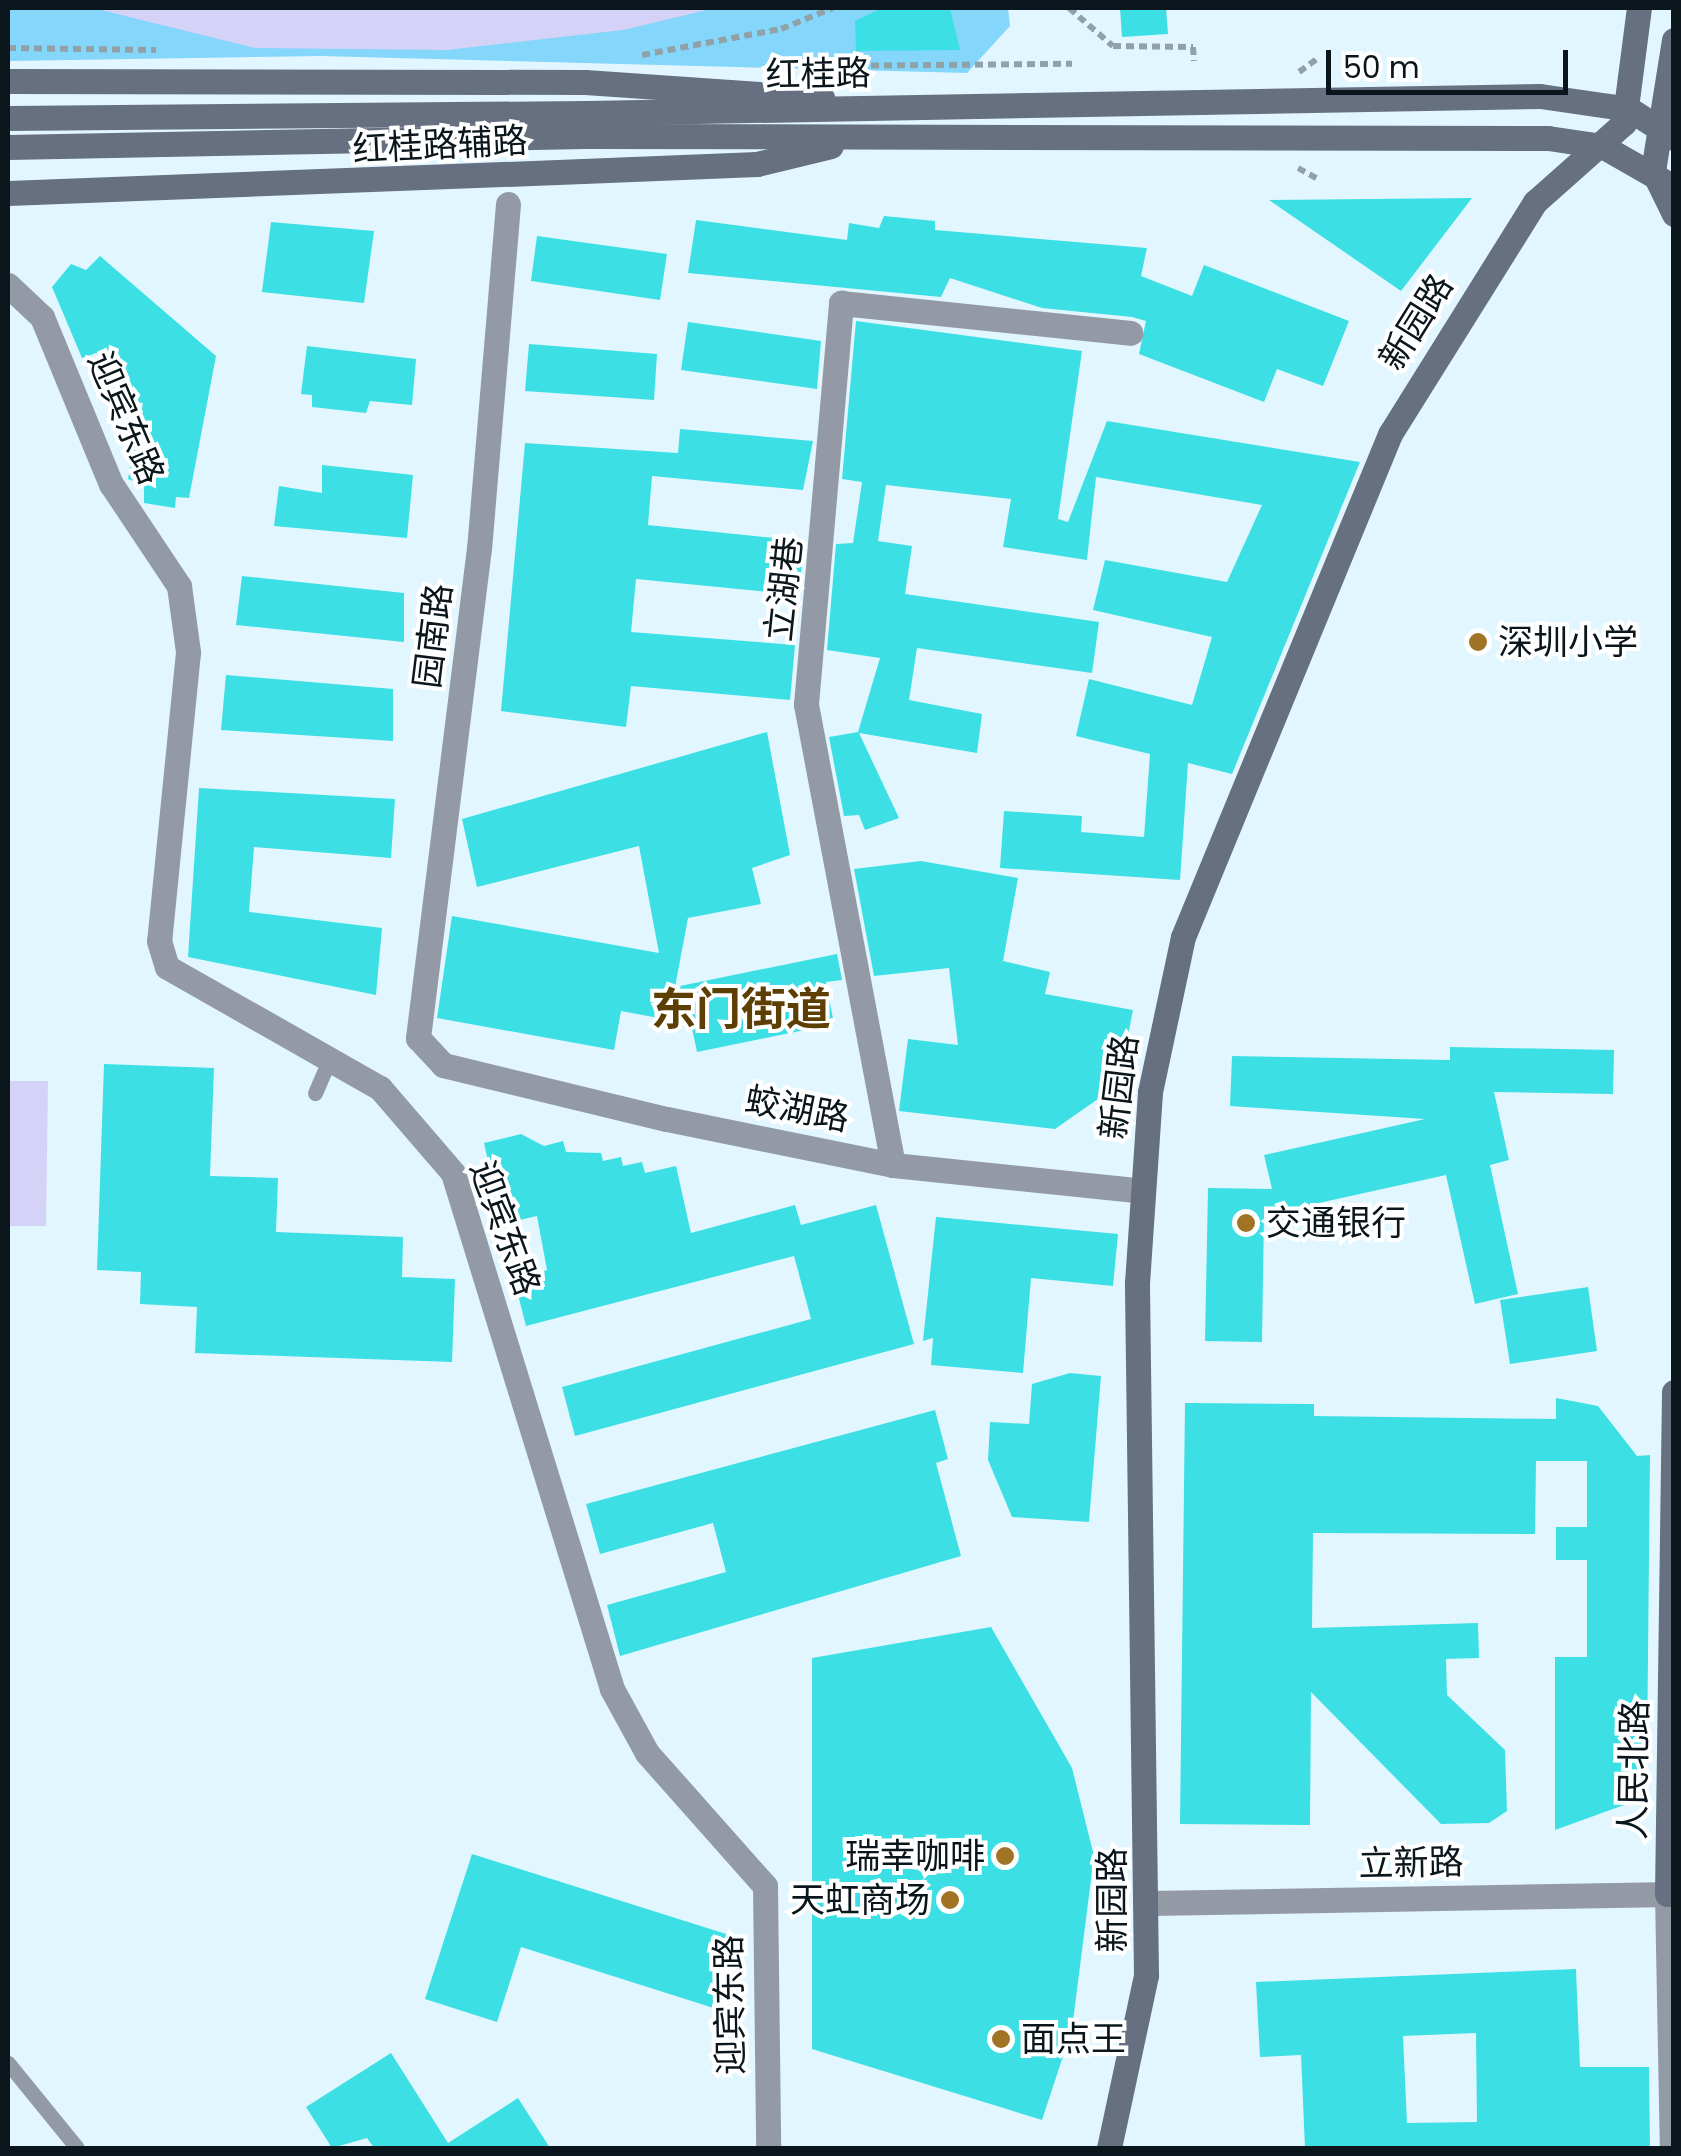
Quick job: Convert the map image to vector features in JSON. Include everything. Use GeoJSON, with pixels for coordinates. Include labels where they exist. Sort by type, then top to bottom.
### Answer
{"type":"FeatureCollection","features":[{"type":"Feature","properties":{"kind":"main road"},"geometry":{"type":"LineString","coordinates":[[1639,8],[1629,109],[1602,146],[1663,179]]}},
{"type":"Feature","properties":{"kind":"main road"},"geometry":{"type":"LineString","coordinates":[[1674,40],[1663,179],[1674,214]]}},
{"type":"Feature","properties":{"kind":"main road","name":"红桂路辅路"},"geometry":{"type":"LineString","coordinates":[[8,81],[584,82],[772,88],[871,108]]}},
{"type":"Feature","properties":{"kind":"main road","name":"红桂路"},"geometry":{"type":"LineString","coordinates":[[8,147],[586,125],[871,108],[1508,96],[1629,109]]}},
{"type":"Feature","properties":{"kind":"main road"},"geometry":{"type":"LineString","coordinates":[[1629,109],[1667,134]]}},
{"type":"Feature","properties":{"kind":"main road","name":"红桂路"},"geometry":{"type":"LineString","coordinates":[[8,118],[586,125],[873,136],[1520,138],[1602,146]]}},
{"type":"Feature","properties":{"kind":"main road","name":"红桂路辅路"},"geometry":{"type":"LineString","coordinates":[[8,194],[757,164],[873,136]]}},
{"type":"Feature","properties":{"kind":"main road","name":"新园路"},"geometry":{"type":"LineString","coordinates":[[1110,2148],[1135,2048],[1149,1902],[1142,1192],[1150,1092],[1183,937],[1390,434],[1522,220],[1602,146]]}},
{"type":"Feature","properties":{"kind":"main road","name":"人民北路"},"geometry":{"type":"LineString","coordinates":[[1670,1894],[1674,1392]]}},
{"type":"Feature","properties":{"kind":"street","name":"园南路"},"geometry":{"type":"LineString","coordinates":[[444,1065],[418,1038],[479,548],[508,204]]}},
{"type":"Feature","properties":{"kind":"street","name":"迎宾东路"},"geometry":{"type":"LineString","coordinates":[[8,285],[42,317],[111,484],[179,586],[188,652],[159,941],[167,967],[331,1056],[424,1130],[453,1173],[612,1689],[646,1753],[765,1886],[768,2148]]}},
{"type":"Feature","properties":{"kind":"street","name":"立湖巷"},"geometry":{"type":"LineString","coordinates":[[894,1164],[806,704],[841,303],[1130,332]]}},
{"type":"Feature","properties":{"kind":"street","name":"蛟湖路"},"geometry":{"type":"LineString","coordinates":[[444,1065],[894,1164],[1142,1192]]}},
{"type":"Feature","properties":{"kind":"street","name":"立新路"},"geometry":{"type":"LineString","coordinates":[[1149,1902],[1670,1894]]}},
{"type":"Feature","properties":{"kind":"street","name":"人民北路"},"geometry":{"type":"LineString","coordinates":[[1670,1894],[1672,2148]]}},
{"type":"Feature","properties":{"kind":"lane"},"geometry":{"type":"LineString","coordinates":[[315,1093],[331,1056]]}},
{"type":"Feature","properties":{"kind":"lane"},"geometry":{"type":"LineString","coordinates":[[8,2064],[77,2148]]}},
{"type":"Feature","properties":{"kind":"path"},"geometry":{"type":"LineString","coordinates":[[1068,8],[1113,46],[1193,47],[1194,61]]}},
{"type":"Feature","properties":{"kind":"path"},"geometry":{"type":"LineString","coordinates":[[988,66],[1072,64]]}},
{"type":"Feature","properties":{"kind":"shaded area"},"geometry":{"type":"Polygon","coordinates":[[[8,8],[1008,8],[1010,26],[967,73],[321,56],[8,61],[8,8]]]}},
{"type":"Feature","properties":{"kind":"shaded area"},"geometry":{"type":"Polygon","coordinates":[[[93,8],[715,8],[623,30],[447,50],[255,48],[93,8]]]}},
{"type":"Feature","properties":{"kind":"shaded area"},"geometry":{"type":"Polygon","coordinates":[[[8,1081],[48,1081],[46,1226],[8,1226],[8,1081]]]}},
{"type":"Feature","properties":{"kind":"building"},"geometry":{"type":"Polygon","coordinates":[[[882,8],[950,8],[960,50],[856,51],[855,21],[882,8]]]}},
{"type":"Feature","properties":{"kind":"building"},"geometry":{"type":"Polygon","coordinates":[[[1120,8],[1166,8],[1168,34],[1122,37],[1120,8]]]}},
{"type":"Feature","properties":{"kind":"building"},"geometry":{"type":"Polygon","coordinates":[[[1472,198],[1401,291],[1269,200],[1472,198]]]}},
{"type":"Feature","properties":{"kind":"building"},"geometry":{"type":"Polygon","coordinates":[[[884,216],[935,221],[935,230],[1147,248],[1141,276],[1192,296],[1204,265],[1349,321],[1323,386],[1277,369],[1264,402],[1139,354],[1146,321],[1132,317],[1042,308],[950,278],[941,297],[688,273],[696,220],[847,240],[849,223],[879,228],[884,216]]]}},
{"type":"Feature","properties":{"kind":"building"},"geometry":{"type":"Polygon","coordinates":[[[271,222],[374,231],[364,303],[262,292],[271,222]]]}},
{"type":"Feature","properties":{"kind":"building"},"geometry":{"type":"Polygon","coordinates":[[[537,236],[667,254],[660,300],[531,281],[537,236]]]}},
{"type":"Feature","properties":{"kind":"building"},"geometry":{"type":"Polygon","coordinates":[[[100,256],[216,356],[189,498],[176,497],[175,508],[144,503],[144,486],[128,479],[143,403],[132,401],[120,367],[96,353],[82,358],[52,287],[71,264],[86,270],[100,256]]]}},
{"type":"Feature","properties":{"kind":"building"},"geometry":{"type":"Polygon","coordinates":[[[856,321],[1082,351],[1058,519],[1068,522],[1107,421],[1360,462],[1232,774],[1188,763],[1180,880],[1000,868],[1004,811],[1082,816],[1081,832],[1144,837],[1150,754],[1076,736],[1089,679],[1192,705],[1212,637],[1093,610],[1105,560],[1227,582],[1262,505],[1096,477],[1087,560],[1003,547],[1011,499],[886,485],[878,541],[912,546],[905,594],[1099,622],[1092,673],[917,648],[909,700],[982,714],[977,753],[859,733],[899,818],[865,830],[859,815],[844,816],[829,737],[858,732],[880,658],[827,650],[836,544],[853,543],[862,482],[842,479],[856,321]]]}},
{"type":"Feature","properties":{"kind":"building"},"geometry":{"type":"Polygon","coordinates":[[[688,322],[821,341],[817,389],[681,370],[688,322]]]}},
{"type":"Feature","properties":{"kind":"building"},"geometry":{"type":"Polygon","coordinates":[[[529,344],[657,354],[654,400],[525,391],[529,344]]]}},
{"type":"Feature","properties":{"kind":"building"},"geometry":{"type":"Polygon","coordinates":[[[307,346],[416,359],[412,405],[370,401],[366,413],[312,407],[312,395],[301,394],[307,346]]]}},
{"type":"Feature","properties":{"kind":"building"},"geometry":{"type":"Polygon","coordinates":[[[680,429],[813,441],[803,490],[652,476],[648,525],[804,541],[799,595],[636,579],[631,632],[795,645],[790,700],[631,686],[626,727],[501,711],[525,443],[678,453],[680,429]]]}},
{"type":"Feature","properties":{"kind":"building"},"geometry":{"type":"Polygon","coordinates":[[[322,465],[413,475],[407,538],[274,526],[279,486],[322,493],[322,465]]]}},
{"type":"Feature","properties":{"kind":"building"},"geometry":{"type":"Polygon","coordinates":[[[242,576],[404,593],[404,642],[236,625],[242,576]]]}},
{"type":"Feature","properties":{"kind":"building"},"geometry":{"type":"Polygon","coordinates":[[[226,675],[393,689],[393,741],[221,730],[226,675]]]}},
{"type":"Feature","properties":{"kind":"building"},"geometry":{"type":"Polygon","coordinates":[[[767,732],[790,855],[752,868],[761,904],[688,918],[675,987],[837,954],[842,980],[826,982],[834,1024],[697,1052],[691,1024],[621,1011],[614,1050],[437,1018],[452,916],[659,953],[639,846],[477,887],[462,819],[767,732]]]}},
{"type":"Feature","properties":{"kind":"building"},"geometry":{"type":"Polygon","coordinates":[[[199,788],[395,799],[391,858],[254,847],[249,912],[382,928],[376,995],[188,957],[199,788]]]}},
{"type":"Feature","properties":{"kind":"building"},"geometry":{"type":"Polygon","coordinates":[[[921,861],[1018,878],[1003,961],[1050,972],[1045,994],[1133,1010],[1118,1085],[1055,1129],[899,1111],[908,1039],[958,1045],[949,968],[874,976],[854,869],[921,861]]]}},
{"type":"Feature","properties":{"kind":"building"},"geometry":{"type":"Polygon","coordinates":[[[1450,1047],[1614,1050],[1613,1094],[1494,1092],[1509,1160],[1490,1165],[1518,1294],[1475,1304],[1446,1175],[1264,1215],[1262,1342],[1205,1341],[1208,1188],[1272,1189],[1264,1155],[1425,1119],[1230,1106],[1232,1056],[1450,1060],[1450,1047]]]}},
{"type":"Feature","properties":{"kind":"building"},"geometry":{"type":"Polygon","coordinates":[[[104,1064],[214,1068],[210,1176],[278,1178],[276,1232],[403,1237],[402,1277],[455,1279],[452,1362],[195,1353],[197,1307],[140,1304],[141,1272],[97,1270],[104,1064]]]}},
{"type":"Feature","properties":{"kind":"building"},"geometry":{"type":"Polygon","coordinates":[[[521,1134],[544,1146],[563,1141],[566,1152],[601,1153],[603,1161],[621,1157],[623,1166],[642,1162],[645,1173],[676,1166],[691,1233],[795,1205],[801,1225],[876,1205],[914,1344],[575,1436],[562,1387],[811,1319],[794,1256],[526,1326],[514,1279],[547,1270],[537,1216],[502,1224],[484,1143],[521,1134]]]}},
{"type":"Feature","properties":{"kind":"building"},"geometry":{"type":"Polygon","coordinates":[[[936,1217],[1118,1234],[1113,1286],[1031,1278],[1023,1373],[931,1365],[933,1338],[923,1341],[936,1217]]]}},
{"type":"Feature","properties":{"kind":"building"},"geometry":{"type":"Polygon","coordinates":[[[1588,1287],[1597,1351],[1510,1364],[1500,1300],[1588,1287]]]}},
{"type":"Feature","properties":{"kind":"building"},"geometry":{"type":"Polygon","coordinates":[[[1070,1373],[1101,1376],[1089,1522],[1012,1517],[988,1460],[990,1422],[1029,1424],[1032,1384],[1070,1373]]]}},
{"type":"Feature","properties":{"kind":"building"},"geometry":{"type":"Polygon","coordinates":[[[1556,1398],[1598,1406],[1637,1456],[1650,1455],[1647,1758],[1624,1805],[1555,1830],[1555,1657],[1587,1657],[1587,1560],[1556,1560],[1556,1527],[1587,1527],[1587,1461],[1536,1461],[1535,1534],[1313,1533],[1312,1628],[1478,1623],[1479,1658],[1446,1659],[1447,1695],[1505,1750],[1507,1811],[1489,1823],[1441,1824],[1311,1692],[1310,1825],[1180,1824],[1185,1403],[1314,1404],[1314,1416],[1556,1419],[1556,1398]]]}},
{"type":"Feature","properties":{"kind":"building"},"geometry":{"type":"Polygon","coordinates":[[[935,1410],[948,1459],[936,1463],[961,1556],[620,1656],[607,1605],[726,1572],[713,1523],[600,1554],[586,1504],[935,1410]]]}},
{"type":"Feature","properties":{"kind":"building","name":"天虹商场"},"geometry":{"type":"Polygon","coordinates":[[[991,1627],[1072,1768],[1094,1856],[1072,2029],[1042,2120],[812,2049],[812,1658],[991,1627]]]}},
{"type":"Feature","properties":{"kind":"building"},"geometry":{"type":"Polygon","coordinates":[[[472,1854],[742,1939],[720,2010],[521,1947],[497,2022],[425,1999],[472,1854]]]}},
{"type":"Feature","properties":{"kind":"building"},"geometry":{"type":"Polygon","coordinates":[[[1576,1969],[1580,2067],[1649,2067],[1650,2148],[1305,2148],[1301,2055],[1260,2057],[1256,1982],[1576,1969]],[[1476,2033],[1403,2036],[1407,2123],[1477,2122],[1476,2033]]]}},
{"type":"Feature","properties":{"kind":"building"},"geometry":{"type":"Polygon","coordinates":[[[391,2053],[448,2143],[518,2098],[550,2148],[374,2148],[367,2138],[332,2148],[306,2107],[391,2053]]]}},
{"type":"Feature","properties":{"kind":"place","name":"深圳小学"},"geometry":{"type":"Point","coordinates":[1478,642]}},
{"type":"Feature","properties":{"kind":"place","name":"交通银行"},"geometry":{"type":"Point","coordinates":[1246,1223]}},
{"type":"Feature","properties":{"kind":"place","name":"瑞幸咖啡"},"geometry":{"type":"Point","coordinates":[1005,1856]}},
{"type":"Feature","properties":{"kind":"place","name":"天虹商场"},"geometry":{"type":"Point","coordinates":[950,1900]}},
{"type":"Feature","properties":{"kind":"place","name":"面点王"},"geometry":{"type":"Point","coordinates":[1001,2039]}},
{"type":"Feature","properties":{"kind":"district","name":"东门街道"},"geometry":{"type":"Point","coordinates":[741,1010]}}]}
